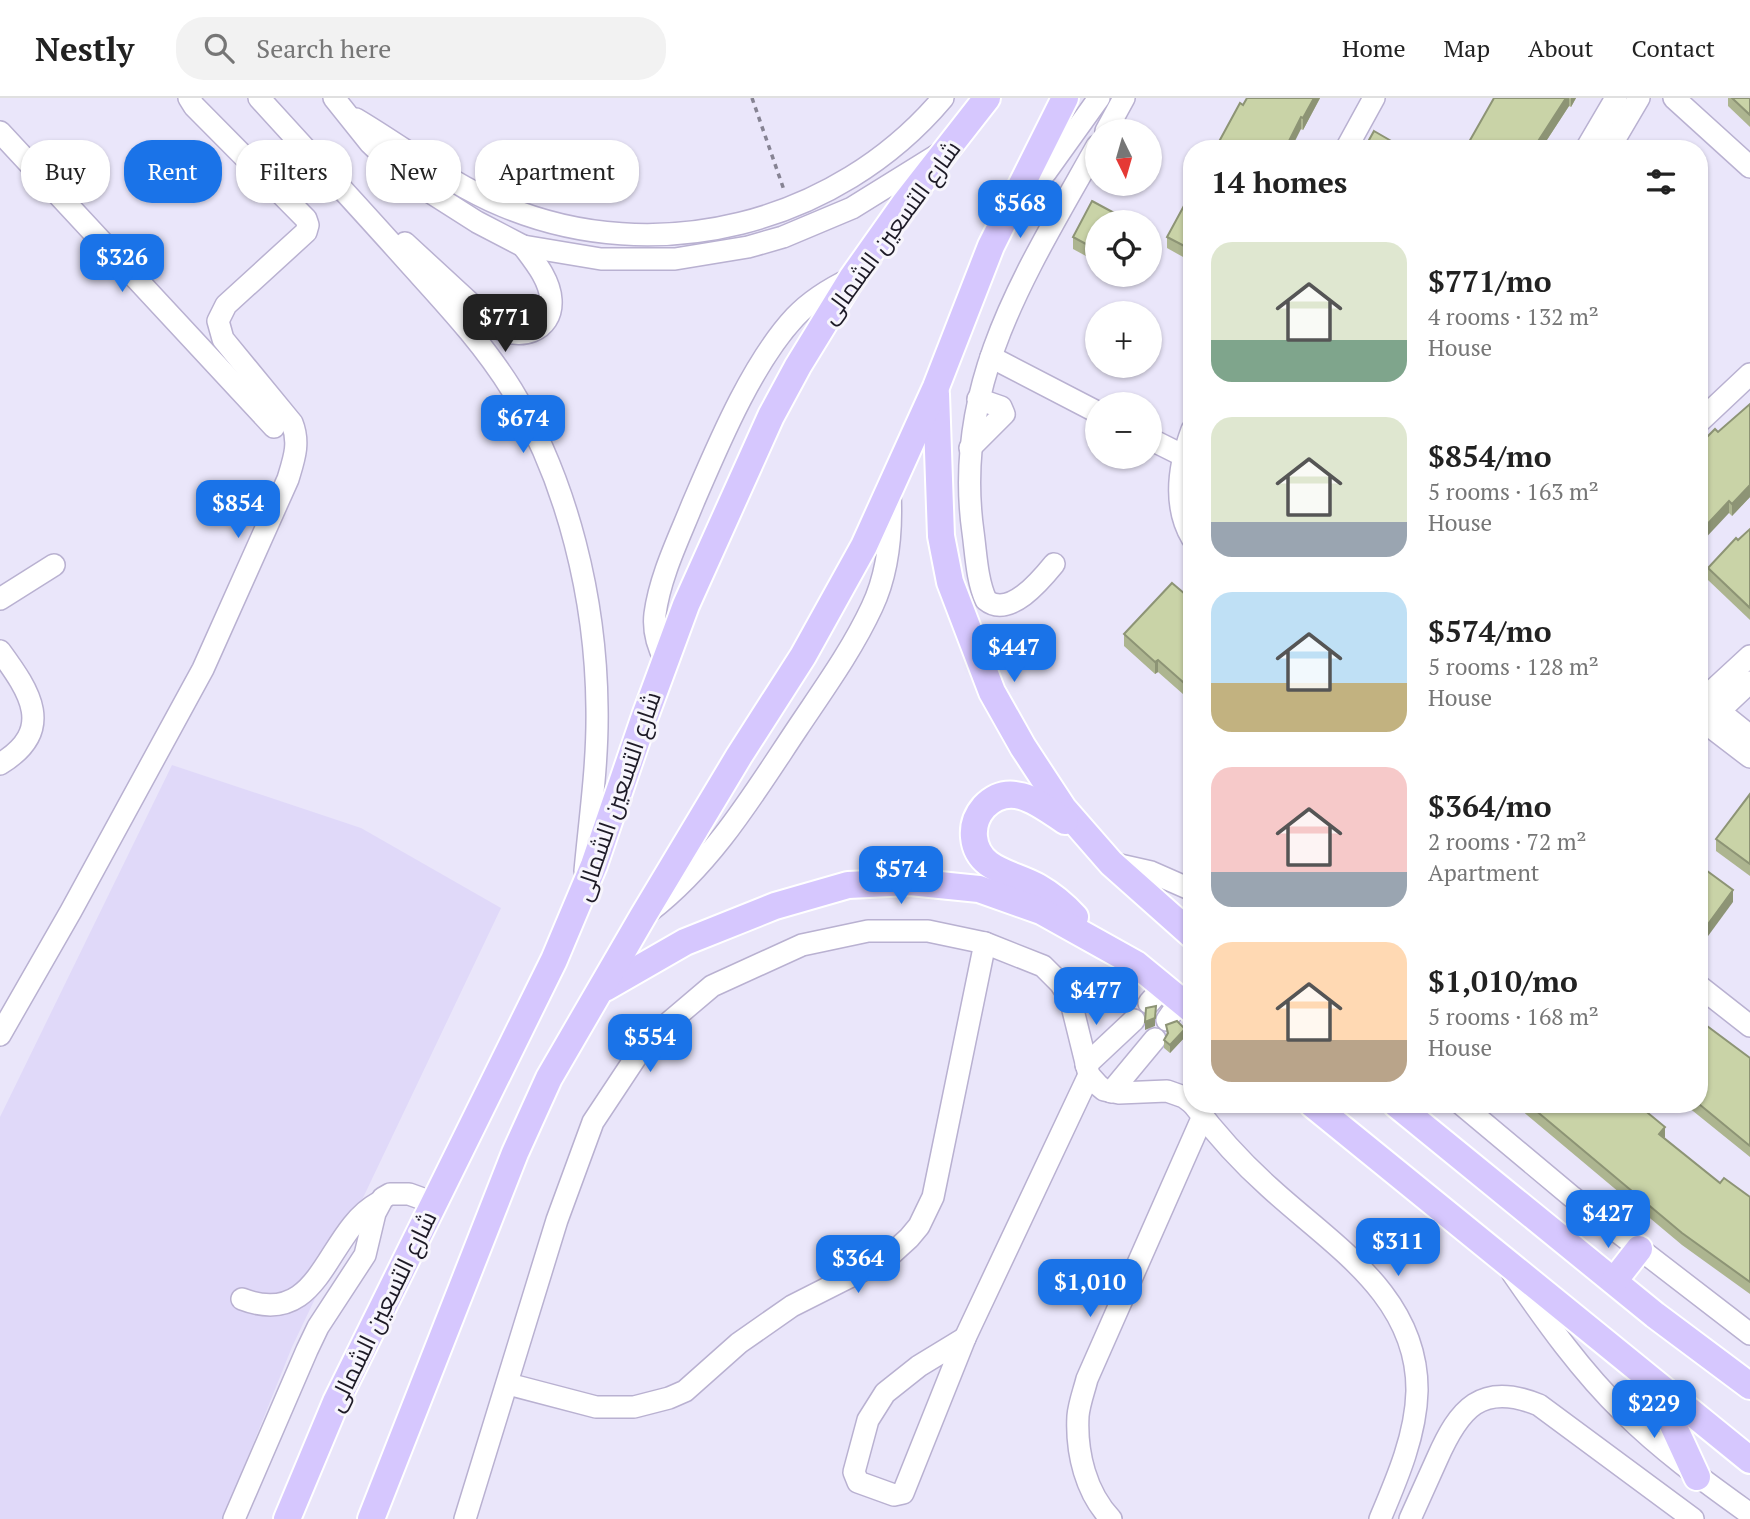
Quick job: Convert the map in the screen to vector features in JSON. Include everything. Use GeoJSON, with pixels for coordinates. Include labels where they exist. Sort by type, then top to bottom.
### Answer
{"type":"FeatureCollection","features":[{"type":"Feature","properties":{"kind":"main road","name":"شارع التسعين الشمالى"},"geometry":{"type":"LineString","coordinates":[[287,1519],[336,1402],[543,984],[583,893],[665,660],[715,536],[771,416],[852,278],[905,203],[987,98]]}},
{"type":"Feature","properties":{"kind":"main road"},"geometry":{"type":"LineString","coordinates":[[371,1519],[532,1112],[643,916],[803,656],[864,546],[936,387],[990,246],[1065,98]]}},
{"type":"Feature","properties":{"kind":"main road"},"geometry":{"type":"LineString","coordinates":[[936,387],[941,536],[950,582],[992,692],[1042,778],[1086,836],[1111,863],[1183,927]]}},
{"type":"Feature","properties":{"kind":"main road"},"geometry":{"type":"LineString","coordinates":[[1086,836],[1032,799],[1014,794],[1004,795],[988,804],[976,818],[974,827],[976,846],[985,861],[1038,887],[1054,898],[1079,922],[1089,936]]}},
{"type":"Feature","properties":{"kind":"main road"},"geometry":{"type":"LineString","coordinates":[[600,990],[656,957],[714,928],[775,906],[848,885],[910,882],[979,890],[1041,911],[1136,964],[1170,1004]]}},
{"type":"Feature","properties":{"kind":"main road"},"geometry":{"type":"LineString","coordinates":[[1323,1113],[1653,1384],[1750,1460]]}},
{"type":"Feature","properties":{"kind":"main road"},"geometry":{"type":"LineString","coordinates":[[1406,1113],[1614,1281],[1750,1385]]}},
{"type":"Feature","properties":{"kind":"main road"},"geometry":{"type":"LineString","coordinates":[[1614,1281],[1639,1249]]}},
{"type":"Feature","properties":{"kind":"main road"},"geometry":{"type":"LineString","coordinates":[[1653,1384],[1697,1476]]}},
{"type":"Feature","properties":{"kind":"street"},"geometry":{"type":"LineString","coordinates":[[0,1035],[203,669],[288,479],[296,447],[297,439],[292,423],[223,339],[218,321],[226,305],[306,232],[308,225],[306,219],[189,98]]}},
{"type":"Feature","properties":{"kind":"street"},"geometry":{"type":"LineString","coordinates":[[259,98],[470,331],[498,369],[534,429],[566,509],[584,584],[594,650],[597,707],[583,893]]}},
{"type":"Feature","properties":{"kind":"street"},"geometry":{"type":"LineString","coordinates":[[340,105],[474,192],[533,217],[564,225],[627,234],[691,233],[754,221],[790,209],[829,191],[863,170],[911,132],[943,98]]}},
{"type":"Feature","properties":{"kind":"street"},"geometry":{"type":"LineString","coordinates":[[1008,212],[1046,172],[1099,98]]}},
{"type":"Feature","properties":{"kind":"street"},"geometry":{"type":"LineString","coordinates":[[1113,119],[1124,98]]}},
{"type":"Feature","properties":{"kind":"street"},"geometry":{"type":"LineString","coordinates":[[1351,140],[1374,98]]}},
{"type":"Feature","properties":{"kind":"street"},"geometry":{"type":"LineString","coordinates":[[1591,140],[1616,98]]}},
{"type":"Feature","properties":{"kind":"street"},"geometry":{"type":"LineString","coordinates":[[1614,140],[1639,98]]}},
{"type":"Feature","properties":{"kind":"street"},"geometry":{"type":"LineString","coordinates":[[1674,98],[1750,167]]}},
{"type":"Feature","properties":{"kind":"street"},"geometry":{"type":"LineString","coordinates":[[340,105],[369,143],[422,187],[477,222],[523,246],[576,256],[638,261],[675,259],[748,247],[807,228],[852,208],[949,148]]}},
{"type":"Feature","properties":{"kind":"street"},"geometry":{"type":"LineString","coordinates":[[0,132],[274,426]]}},
{"type":"Feature","properties":{"kind":"street"},"geometry":{"type":"LineString","coordinates":[[1054,564],[1033,588],[1021,597],[995,606],[986,600],[971,515],[970,448],[978,399],[991,357],[1022,281],[1085,168]]}},
{"type":"Feature","properties":{"kind":"street"},"geometry":{"type":"LineString","coordinates":[[378,229],[416,251],[495,326],[512,334],[531,332],[538,328],[551,308],[546,281],[523,246]]}},
{"type":"Feature","properties":{"kind":"street"},"geometry":{"type":"LineString","coordinates":[[665,660],[657,645],[655,612],[682,529],[732,418],[768,355],[795,317],[821,295],[852,278]]}},
{"type":"Feature","properties":{"kind":"street"},"geometry":{"type":"LineString","coordinates":[[991,357],[1085,406]]}},
{"type":"Feature","properties":{"kind":"street"},"geometry":{"type":"LineString","coordinates":[[1708,414],[1750,374]]}},
{"type":"Feature","properties":{"kind":"street"},"geometry":{"type":"LineString","coordinates":[[970,448],[1004,414],[1001,407],[978,399]]}},
{"type":"Feature","properties":{"kind":"street"},"geometry":{"type":"LineString","coordinates":[[1162,445],[1182,456],[1178,490],[1183,514]]}},
{"type":"Feature","properties":{"kind":"street"},"geometry":{"type":"LineString","coordinates":[[643,916],[692,874],[731,828],[848,649],[872,607],[880,584],[890,538],[890,491]]}},
{"type":"Feature","properties":{"kind":"street"},"geometry":{"type":"LineString","coordinates":[[0,599],[54,565]]}},
{"type":"Feature","properties":{"kind":"street"},"geometry":{"type":"LineString","coordinates":[[0,650],[28,693],[34,709],[33,726],[27,742],[15,755],[0,764]]}},
{"type":"Feature","properties":{"kind":"street"},"geometry":{"type":"LineString","coordinates":[[1708,706],[1750,656]]}},
{"type":"Feature","properties":{"kind":"street"},"geometry":{"type":"LineString","coordinates":[[1708,708],[1750,682]]}},
{"type":"Feature","properties":{"kind":"street"},"geometry":{"type":"LineString","coordinates":[[1708,713],[1750,736]]}},
{"type":"Feature","properties":{"kind":"street"},"geometry":{"type":"LineString","coordinates":[[1708,715],[1750,757]]}},
{"type":"Feature","properties":{"kind":"street"},"geometry":{"type":"LineString","coordinates":[[1111,863],[1151,872],[1183,886]]}},
{"type":"Feature","properties":{"kind":"street"},"geometry":{"type":"LineString","coordinates":[[465,1519],[557,1220],[593,1122],[646,1042],[712,986],[802,945],[868,931],[928,931],[985,943],[1043,966],[1060,983],[1070,998],[1087,1070],[1098,1086],[1111,1092],[1167,1091],[1183,1097]]}},
{"type":"Feature","properties":{"kind":"street"},"geometry":{"type":"LineString","coordinates":[[508,1384],[596,1407],[634,1407],[669,1398],[685,1391],[711,1366],[765,1324],[820,1290],[875,1266],[898,1250],[919,1226],[933,1197],[985,943]]}},
{"type":"Feature","properties":{"kind":"street"},"geometry":{"type":"LineString","coordinates":[[1708,993],[1750,1026]]}},
{"type":"Feature","properties":{"kind":"street"},"geometry":{"type":"LineString","coordinates":[[965,1338],[919,1366],[885,1392],[868,1420],[854,1472],[858,1482],[894,1495],[903,1493],[965,1338],[996,1276],[1087,1070],[1134,1020]]}},
{"type":"Feature","properties":{"kind":"street"},"geometry":{"type":"LineString","coordinates":[[1111,1092],[1155,1039]]}},
{"type":"Feature","properties":{"kind":"street"},"geometry":{"type":"LineString","coordinates":[[1111,1519],[1097,1504],[1081,1463],[1078,1416],[1087,1379],[1194,1113]]}},
{"type":"Feature","properties":{"kind":"street"},"geometry":{"type":"LineString","coordinates":[[1200,1113],[1267,1185],[1374,1280],[1400,1317],[1414,1355],[1417,1392],[1410,1438],[1395,1485],[1380,1519]]}},
{"type":"Feature","properties":{"kind":"street"},"geometry":{"type":"LineString","coordinates":[[1472,1113],[1571,1196],[1750,1334]]}},
{"type":"Feature","properties":{"kind":"street"},"geometry":{"type":"LineString","coordinates":[[242,1299],[259,1306],[271,1307],[282,1305],[300,1295],[324,1269],[361,1214],[390,1194],[409,1194],[434,1203]]}},
{"type":"Feature","properties":{"kind":"street"},"geometry":{"type":"LineString","coordinates":[[234,1519],[307,1349],[365,1255],[378,1203]]}},
{"type":"Feature","properties":{"kind":"street"},"geometry":{"type":"LineString","coordinates":[[1506,1263],[1560,1342],[1624,1414],[1697,1476],[1750,1514]]}},
{"type":"Feature","properties":{"kind":"street"},"geometry":{"type":"LineString","coordinates":[[1410,1519],[1447,1435],[1457,1419],[1471,1406],[1488,1398],[1505,1395],[1523,1398],[1539,1405],[1693,1519]]}},
{"type":"Feature","properties":{"kind":"path"},"geometry":{"type":"LineString","coordinates":[[752,98],[790,209]]}},
{"type":"Feature","properties":{"kind":"shaded area"},"geometry":{"type":"Polygon","coordinates":[[[172,765],[361,828],[501,908],[292,1347],[223,1519],[0,1519],[0,1117],[172,765]]]}},
{"type":"Feature","properties":{"kind":"building"},"geometry":{"type":"Polygon","coordinates":[[[1247,98],[1314,98],[1290,140],[1220,140],[1240,103],[1243,105],[1247,98]]]}},
{"type":"Feature","properties":{"kind":"building"},"geometry":{"type":"Polygon","coordinates":[[[1494,98],[1566,98],[1539,140],[1470,140],[1494,98]]]}},
{"type":"Feature","properties":{"kind":"building"},"geometry":{"type":"Polygon","coordinates":[[[1732,98],[1750,98],[1750,115],[1732,98]]]}},
{"type":"Feature","properties":{"kind":"building"},"geometry":{"type":"Polygon","coordinates":[[[1374,131],[1390,140],[1369,140],[1374,131]]]}},
{"type":"Feature","properties":{"kind":"building"},"geometry":{"type":"Polygon","coordinates":[[[1092,201],[1109,210],[1087,210],[1092,201]]]}},
{"type":"Feature","properties":{"kind":"building"},"geometry":{"type":"Polygon","coordinates":[[[1183,208],[1183,245],[1167,237],[1183,208]]]}},
{"type":"Feature","properties":{"kind":"building"},"geometry":{"type":"Polygon","coordinates":[[[1085,214],[1085,244],[1073,237],[1085,214]]]}},
{"type":"Feature","properties":{"kind":"building"},"geometry":{"type":"Polygon","coordinates":[[[1750,404],[1750,485],[1732,504],[1729,501],[1708,523],[1708,436],[1715,429],[1718,432],[1750,404]]]}},
{"type":"Feature","properties":{"kind":"building"},"geometry":{"type":"Polygon","coordinates":[[[1750,529],[1750,608],[1708,568],[1736,538],[1738,540],[1750,529]]]}},
{"type":"Feature","properties":{"kind":"building"},"geometry":{"type":"Polygon","coordinates":[[[1172,583],[1183,592],[1183,682],[1158,660],[1155,662],[1124,634],[1172,583]]]}},
{"type":"Feature","properties":{"kind":"building"},"geometry":{"type":"Polygon","coordinates":[[[1750,794],[1750,864],[1716,839],[1750,794]]]}},
{"type":"Feature","properties":{"kind":"building"},"geometry":{"type":"Polygon","coordinates":[[[1708,872],[1733,890],[1708,924],[1708,872]]]}},
{"type":"Feature","properties":{"kind":"building"},"geometry":{"type":"Polygon","coordinates":[[[1156,1006],[1155,1018],[1145,1022],[1146,1008],[1156,1006]]]}},
{"type":"Feature","properties":{"kind":"building"},"geometry":{"type":"Polygon","coordinates":[[[1177,1021],[1183,1027],[1183,1031],[1170,1045],[1164,1040],[1168,1033],[1166,1025],[1177,1021]]]}},
{"type":"Feature","properties":{"kind":"building"},"geometry":{"type":"Polygon","coordinates":[[[1708,1027],[1750,1058],[1750,1146],[1708,1111],[1708,1027]]]}},
{"type":"Feature","properties":{"kind":"building"},"geometry":{"type":"Polygon","coordinates":[[[1539,1113],[1648,1113],[1665,1127],[1659,1134],[1720,1183],[1724,1178],[1750,1197],[1750,1282],[1682,1233],[1539,1113]]]}}]}
